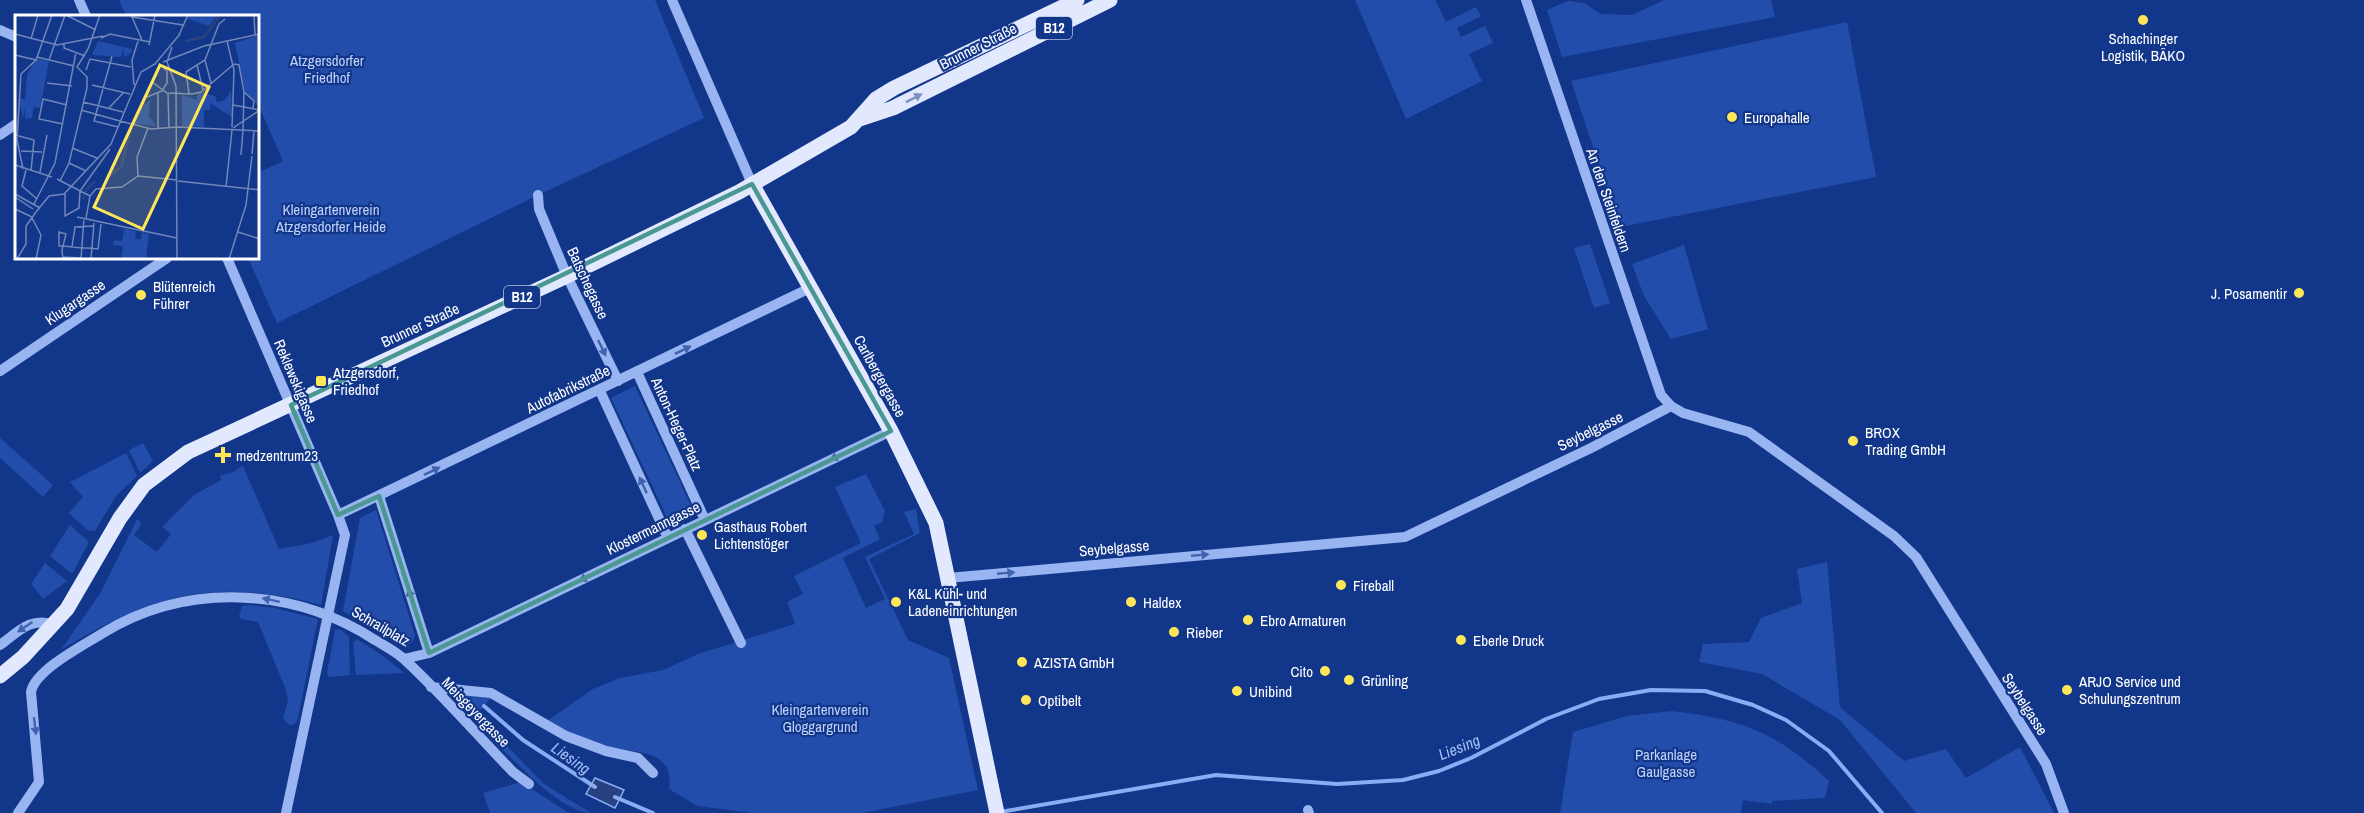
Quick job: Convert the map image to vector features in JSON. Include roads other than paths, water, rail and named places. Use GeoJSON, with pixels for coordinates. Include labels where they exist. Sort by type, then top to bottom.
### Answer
{"type":"FeatureCollection","features":[{"type":"Feature","properties":{"kind":"main road","name":"Brunner Straße"},"geometry":{"type":"LineString","coordinates":[[860,119],[876,99],[894,88],[1077,0]]}},
{"type":"Feature","properties":{"kind":"main road","name":"Brunner Straße"},"geometry":{"type":"LineString","coordinates":[[0,676],[54,625],[84,584],[120,518],[152,477],[188,452],[567,276],[752,184],[837,135],[860,119],[893,108],[1110,0]]}},
{"type":"Feature","properties":{"kind":"main road","name":"Carlbergergasse"},"geometry":{"type":"LineString","coordinates":[[752,184],[891,431],[936,523],[997,813]]}},
{"type":"Feature","properties":{"kind":"street"},"geometry":{"type":"LineString","coordinates":[[79,0],[86,15]]}},
{"type":"Feature","properties":{"kind":"street","name":"Carlbergergasse"},"geometry":{"type":"LineString","coordinates":[[672,0],[752,184]]}},
{"type":"Feature","properties":{"kind":"street","name":"An den Steinfeldern"},"geometry":{"type":"LineString","coordinates":[[1526,0],[1661,395],[1671,406]]}},
{"type":"Feature","properties":{"kind":"street"},"geometry":{"type":"LineString","coordinates":[[0,30],[15,37]]}},
{"type":"Feature","properties":{"kind":"street"},"geometry":{"type":"LineString","coordinates":[[0,135],[15,125]]}},
{"type":"Feature","properties":{"kind":"street","name":"Batschegasse"},"geometry":{"type":"LineString","coordinates":[[538,195],[539,209],[567,276],[618,381]]}},
{"type":"Feature","properties":{"kind":"street","name":"Klugargasse"},"geometry":{"type":"LineString","coordinates":[[0,371],[164,260]]}},
{"type":"Feature","properties":{"kind":"street","name":"Reklewskigasse"},"geometry":{"type":"LineString","coordinates":[[228,260],[338,515]]}},
{"type":"Feature","properties":{"kind":"street","name":"Autofabrikstraße"},"geometry":{"type":"LineString","coordinates":[[338,515],[600,391],[810,288]]}},
{"type":"Feature","properties":{"kind":"street","name":"Anton-Heger-Platz"},"geometry":{"type":"LineString","coordinates":[[637,372],[705,520]]}},
{"type":"Feature","properties":{"kind":"street"},"geometry":{"type":"LineString","coordinates":[[600,391],[668,538]]}},
{"type":"Feature","properties":{"kind":"street","name":"Seybelgasse"},"geometry":{"type":"LineString","coordinates":[[948,578],[1405,537],[1591,448],[1671,406],[1683,413],[1749,432],[1894,536],[1916,557],[2046,764],[2064,813]]}},
{"type":"Feature","properties":{"kind":"street","name":"Klostermanngasse"},"geometry":{"type":"LineString","coordinates":[[429,653],[891,431]]}},
{"type":"Feature","properties":{"kind":"street","name":"Schrailplatz"},"geometry":{"type":"LineString","coordinates":[[338,515],[345,535],[328,614],[351,624],[404,659],[429,653],[379,496]]}},
{"type":"Feature","properties":{"kind":"street"},"geometry":{"type":"LineString","coordinates":[[685,529],[741,643]]}},
{"type":"Feature","properties":{"kind":"street"},"geometry":{"type":"LineString","coordinates":[[18,813],[39,782],[32,684],[67,656],[124,622],[185,601],[231,597],[262,598],[328,614],[286,813]]}},
{"type":"Feature","properties":{"kind":"street"},"geometry":{"type":"LineString","coordinates":[[0,645],[32,621],[42,620],[54,625]]}},
{"type":"Feature","properties":{"kind":"street","name":"Meisgeyergasse"},"geometry":{"type":"LineString","coordinates":[[404,659],[513,772],[529,784]]}},
{"type":"Feature","properties":{"kind":"street"},"geometry":{"type":"LineString","coordinates":[[431,687],[491,693],[566,736],[606,751],[638,758],[653,773]]}},
{"type":"Feature","properties":{"kind":"waterway","name":"Liesing"},"geometry":{"type":"LineString","coordinates":[[1000,812],[1216,775],[1337,784],[1403,780],[1439,771],[1471,758],[1546,719],[1599,699],[1651,690],[1705,691],[1753,705],[1786,720],[1829,751],[1882,813]]}},
{"type":"Feature","properties":{"kind":"waterway","name":"Liesing"},"geometry":{"type":"LineString","coordinates":[[484,706],[523,740],[595,787]]}},
{"type":"Feature","properties":{"kind":"waterway","name":"Liesing"},"geometry":{"type":"LineString","coordinates":[[615,797],[653,813]]}},
{"type":"Feature","properties":{"kind":"place","name":"Schachinger Logistik, BÄKO"},"geometry":{"type":"Point","coordinates":[2143,20]}},
{"type":"Feature","properties":{"kind":"place","name":"Europahalle"},"geometry":{"type":"Point","coordinates":[1732,117]}},
{"type":"Feature","properties":{"kind":"place","name":"J. Posamentir"},"geometry":{"type":"Point","coordinates":[2299,293]}},
{"type":"Feature","properties":{"kind":"place","name":"Blütenreich Führer"},"geometry":{"type":"Point","coordinates":[141,295]}},
{"type":"Feature","properties":{"kind":"place","name":"Atzgersdorf, Friedhof"},"geometry":{"type":"Point","coordinates":[321,381]}},
{"type":"Feature","properties":{"kind":"place","name":"BROX Trading GmbH"},"geometry":{"type":"Point","coordinates":[1853,441]}},
{"type":"Feature","properties":{"kind":"place","name":"medzentrum23"},"geometry":{"type":"Point","coordinates":[223,455]}},
{"type":"Feature","properties":{"kind":"place","name":"Gasthaus Robert Lichtenstöger"},"geometry":{"type":"Point","coordinates":[702,535]}},
{"type":"Feature","properties":{"kind":"place","name":"Fireball"},"geometry":{"type":"Point","coordinates":[1341,585]}},
{"type":"Feature","properties":{"kind":"place","name":"K&L Kühl- und Ladeneinrichtungen"},"geometry":{"type":"Point","coordinates":[896,602]}},
{"type":"Feature","properties":{"kind":"place","name":"Haldex"},"geometry":{"type":"Point","coordinates":[1131,602]}},
{"type":"Feature","properties":{"kind":"place","name":"Ebro Armaturen"},"geometry":{"type":"Point","coordinates":[1248,620]}},
{"type":"Feature","properties":{"kind":"place","name":"Rieber"},"geometry":{"type":"Point","coordinates":[1174,632]}},
{"type":"Feature","properties":{"kind":"place","name":"Eberle Druck"},"geometry":{"type":"Point","coordinates":[1461,640]}},
{"type":"Feature","properties":{"kind":"place","name":"AZISTA GmbH"},"geometry":{"type":"Point","coordinates":[1022,662]}},
{"type":"Feature","properties":{"kind":"place","name":"Cito"},"geometry":{"type":"Point","coordinates":[1325,671]}},
{"type":"Feature","properties":{"kind":"place","name":"Grünling"},"geometry":{"type":"Point","coordinates":[1349,680]}},
{"type":"Feature","properties":{"kind":"place","name":"ARJO Service und Schulungszentrum"},"geometry":{"type":"Point","coordinates":[2067,690]}},
{"type":"Feature","properties":{"kind":"place","name":"Unibind"},"geometry":{"type":"Point","coordinates":[1237,691]}},
{"type":"Feature","properties":{"kind":"place","name":"Optibelt"},"geometry":{"type":"Point","coordinates":[1026,700]}},
{"type":"Feature","properties":{"kind":"park label","name":"Atzgersdorfer Friedhof"},"geometry":{"type":"Point","coordinates":[327,68]}},
{"type":"Feature","properties":{"kind":"park label","name":"Kleingartenverein Atzgersdorfer Heide"},"geometry":{"type":"Point","coordinates":[331,218]}},
{"type":"Feature","properties":{"kind":"park label","name":"Kleingartenverein Gloggargrund"},"geometry":{"type":"Point","coordinates":[820,718]}},
{"type":"Feature","properties":{"kind":"park label","name":"Parkanlage Gaulgasse"},"geometry":{"type":"Point","coordinates":[1666,762]}}]}
